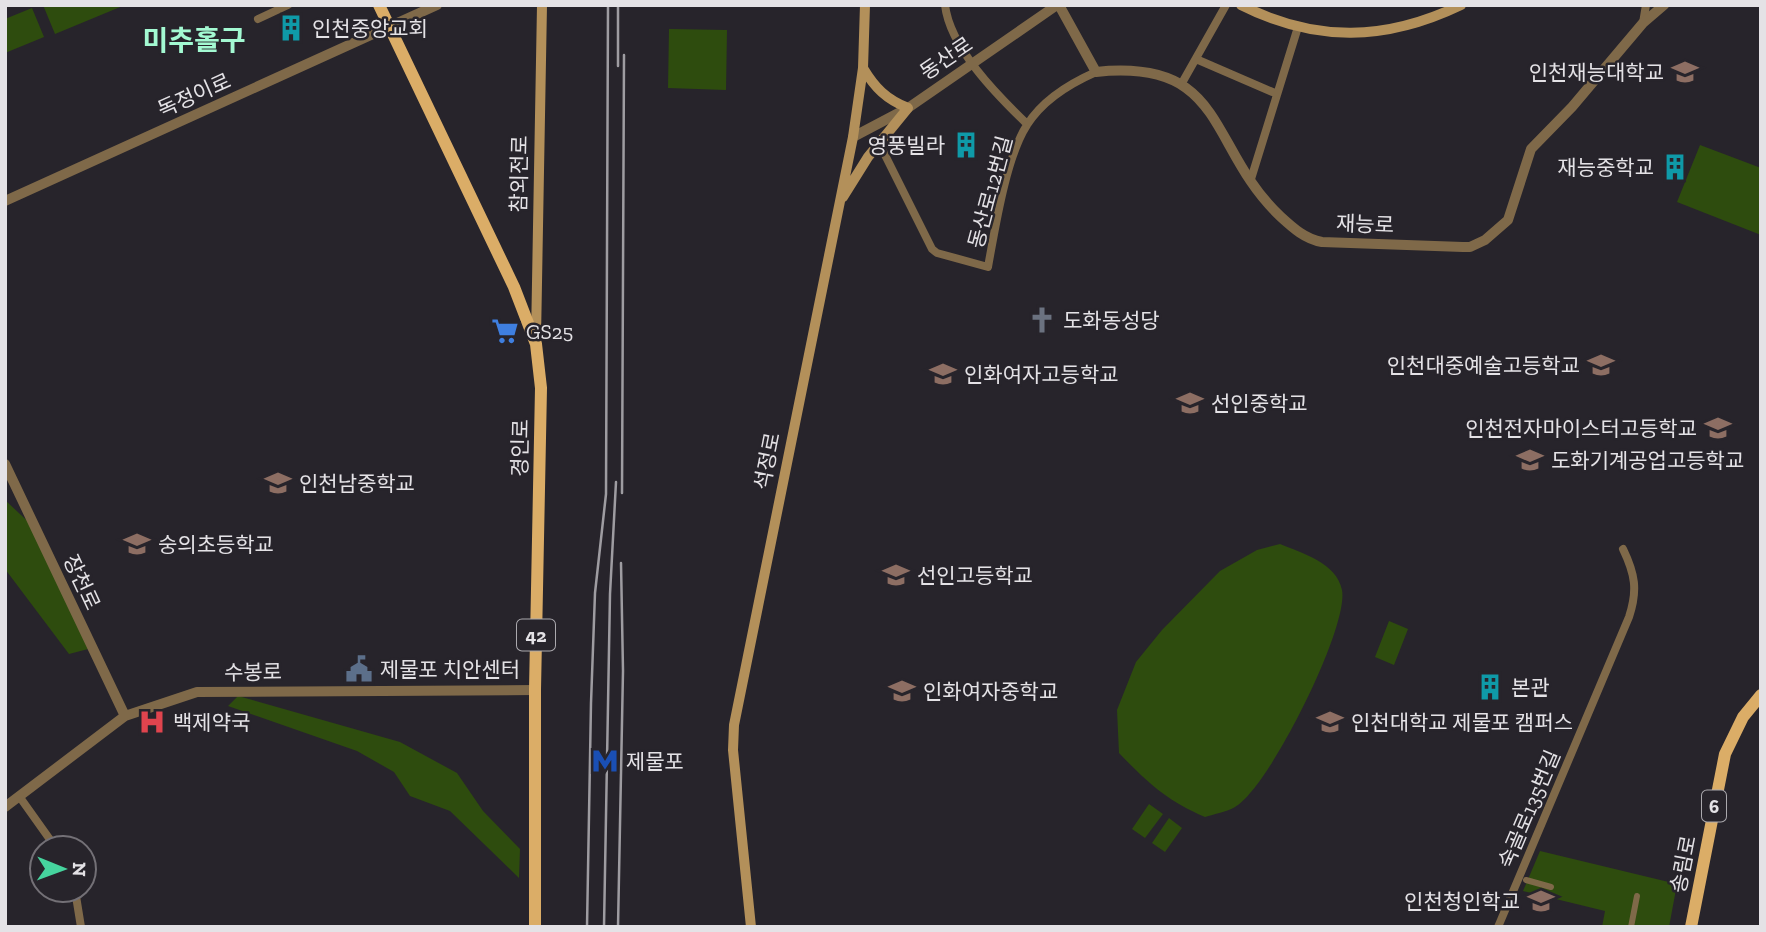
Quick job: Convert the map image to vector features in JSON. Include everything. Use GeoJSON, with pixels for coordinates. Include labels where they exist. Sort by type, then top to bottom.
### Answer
{"type":"FeatureCollection","features":[{"type":"Feature","properties":{"kind":"main road","name":"경인로"},"geometry":{"type":"LineString","coordinates":[[379,5],[514,286],[536,344],[541,388],[535,690],[535,927]]}},
{"type":"Feature","properties":{"kind":"main road","name":"참외전로"},"geometry":{"type":"LineString","coordinates":[[536,344],[542,5]]}},
{"type":"Feature","properties":{"kind":"main road","name":"석정로"},"geometry":{"type":"LineString","coordinates":[[751,927],[733,750],[734,725],[853,137],[863,68],[864,5]]}},
{"type":"Feature","properties":{"kind":"main road"},"geometry":{"type":"LineString","coordinates":[[1241,5],[1298,27],[1338,32],[1381,31],[1420,23],[1461,5]]}},
{"type":"Feature","properties":{"kind":"main road"},"geometry":{"type":"LineString","coordinates":[[837,209],[861,166],[908,108],[887,98],[878,90],[863,68]]}},
{"type":"Feature","properties":{"kind":"main road","name":"송림로"},"geometry":{"type":"LineString","coordinates":[[1691,927],[1725,754],[1743,717],[1761,695]]}},
{"type":"Feature","properties":{"kind":"street"},"geometry":{"type":"LineString","coordinates":[[258,19],[288,5]]}},
{"type":"Feature","properties":{"kind":"street","name":"독정이로"},"geometry":{"type":"LineString","coordinates":[[5,201],[436,5]]}},
{"type":"Feature","properties":{"kind":"street","name":"동산로12번길"},"geometry":{"type":"LineString","coordinates":[[879,143],[932,249],[937,253],[988,267],[1002,197],[1027,124],[1003,101],[972,64],[948,21],[945,5]]}},
{"type":"Feature","properties":{"kind":"street"},"geometry":{"type":"LineString","coordinates":[[1027,124],[1067,86],[1096,72],[1058,5]]}},
{"type":"Feature","properties":{"kind":"street","name":"동산로"},"geometry":{"type":"LineString","coordinates":[[853,137],[908,108],[1058,5]]}},
{"type":"Feature","properties":{"kind":"street"},"geometry":{"type":"LineString","coordinates":[[1182,83],[1226,5]]}},
{"type":"Feature","properties":{"kind":"street"},"geometry":{"type":"LineString","coordinates":[[1643,23],[1646,5]]}},
{"type":"Feature","properties":{"kind":"street","name":"재능로"},"geometry":{"type":"LineString","coordinates":[[1096,72],[1140,70],[1182,83],[1205,106],[1251,179],[1276,212],[1298,232],[1312,240],[1470,247],[1492,236],[1508,220],[1531,149],[1572,107],[1643,23],[1664,5]]}},
{"type":"Feature","properties":{"kind":"street"},"geometry":{"type":"LineString","coordinates":[[1251,179],[1298,27]]}},
{"type":"Feature","properties":{"kind":"street"},"geometry":{"type":"LineString","coordinates":[[1196,59],[1277,94]]}},
{"type":"Feature","properties":{"kind":"street","name":"장천로"},"geometry":{"type":"LineString","coordinates":[[5,464],[125,716]]}},
{"type":"Feature","properties":{"kind":"street","name":"숙골로135번길"},"geometry":{"type":"LineString","coordinates":[[1498,927],[1629,617],[1636,586],[1633,571],[1623,549]]}},
{"type":"Feature","properties":{"kind":"street","name":"수봉로"},"geometry":{"type":"LineString","coordinates":[[5,807],[125,716],[197,692],[535,690]]}},
{"type":"Feature","properties":{"kind":"street"},"geometry":{"type":"LineString","coordinates":[[19,796],[45,834]]}},
{"type":"Feature","properties":{"kind":"street"},"geometry":{"type":"LineString","coordinates":[[1526,880],[1550,887]]}},
{"type":"Feature","properties":{"kind":"street"},"geometry":{"type":"LineString","coordinates":[[1631,927],[1637,896]]}},
{"type":"Feature","properties":{"kind":"street"},"geometry":{"type":"LineString","coordinates":[[77,904],[81,927]]}},
{"type":"Feature","properties":{"kind":"green space"},"geometry":{"type":"Polygon","coordinates":[[[43,5],[125,5],[55,34],[43,5]]]}},
{"type":"Feature","properties":{"kind":"green space"},"geometry":{"type":"Polygon","coordinates":[[[32,8],[44,37],[5,53],[5,19],[32,8]]]}},
{"type":"Feature","properties":{"kind":"green space"},"geometry":{"type":"Polygon","coordinates":[[[669,29],[727,30],[726,90],[668,88],[669,29]]]}},
{"type":"Feature","properties":{"kind":"green space"},"geometry":{"type":"Polygon","coordinates":[[[1700,145],[1761,168],[1761,235],[1677,202],[1700,145]]]}},
{"type":"Feature","properties":{"kind":"green space"},"geometry":{"type":"Polygon","coordinates":[[[5,500],[37,530],[92,648],[69,654],[5,569],[5,500]]]}},
{"type":"Feature","properties":{"kind":"green space"},"geometry":{"type":"Polygon","coordinates":[[[1280,544],[1308,555],[1333,573],[1342,590],[1341,609],[1333,637],[1304,706],[1267,770],[1250,794],[1235,807],[1205,817],[1158,790],[1119,753],[1117,710],[1136,662],[1162,630],[1220,571],[1257,550],[1280,544]]]}},
{"type":"Feature","properties":{"kind":"green space"},"geometry":{"type":"Polygon","coordinates":[[[1389,621],[1408,629],[1394,665],[1375,657],[1389,621]]]}},
{"type":"Feature","properties":{"kind":"green space"},"geometry":{"type":"Polygon","coordinates":[[[238,696],[400,742],[457,773],[483,811],[520,849],[519,878],[450,811],[410,796],[394,772],[357,751],[228,706],[238,696]]]}},
{"type":"Feature","properties":{"kind":"green space"},"geometry":{"type":"Polygon","coordinates":[[[1149,804],[1163,814],[1145,838],[1132,829],[1149,804]]]}},
{"type":"Feature","properties":{"kind":"green space"},"geometry":{"type":"Polygon","coordinates":[[[1169,818],[1182,828],[1165,852],[1152,843],[1169,818]]]}},
{"type":"Feature","properties":{"kind":"green space"},"geometry":{"type":"Polygon","coordinates":[[[1540,851],[1677,884],[1669,927],[1602,927],[1605,911],[1523,891],[1540,851]]]}},
{"type":"Feature","properties":{"kind":"railway"},"geometry":{"type":"LineString","coordinates":[[587,927],[595,593],[606,494],[608,5]]}},
{"type":"Feature","properties":{"kind":"railway"},"geometry":{"type":"LineString","coordinates":[[618,5],[618,66]]}},
{"type":"Feature","properties":{"kind":"railway"},"geometry":{"type":"LineString","coordinates":[[622,493],[624,55]]}},
{"type":"Feature","properties":{"kind":"railway"},"geometry":{"type":"LineString","coordinates":[[604,927],[610,594],[616,482]]}},
{"type":"Feature","properties":{"kind":"railway"},"geometry":{"type":"LineString","coordinates":[[618,927],[623,671],[621,563]]}},
{"type":"Feature","properties":{"kind":"place","name":"인천중앙교회"},"geometry":{"type":"Point","coordinates":[291,28]}},
{"type":"Feature","properties":{"kind":"place","name":"인천재능대학교"},"geometry":{"type":"Point","coordinates":[1685,72]}},
{"type":"Feature","properties":{"kind":"place","name":"영풍빌라"},"geometry":{"type":"Point","coordinates":[966,145]}},
{"type":"Feature","properties":{"kind":"place","name":"재능중학교"},"geometry":{"type":"Point","coordinates":[1675,167]}},
{"type":"Feature","properties":{"kind":"place","name":"도화동성당"},"geometry":{"type":"Point","coordinates":[1042,320]}},
{"type":"Feature","properties":{"kind":"place","name":"GS25"},"geometry":{"type":"Point","coordinates":[505,331]}},
{"type":"Feature","properties":{"kind":"place","name":"인천대중예술고등학교"},"geometry":{"type":"Point","coordinates":[1601,365]}},
{"type":"Feature","properties":{"kind":"place","name":"인화여자고등학교"},"geometry":{"type":"Point","coordinates":[943,374]}},
{"type":"Feature","properties":{"kind":"place","name":"선인중학교"},"geometry":{"type":"Point","coordinates":[1190,403]}},
{"type":"Feature","properties":{"kind":"place","name":"인천전자마이스터고등학교"},"geometry":{"type":"Point","coordinates":[1718,428]}},
{"type":"Feature","properties":{"kind":"place","name":"도화기계공업고등학교"},"geometry":{"type":"Point","coordinates":[1530,460]}},
{"type":"Feature","properties":{"kind":"place","name":"인천남중학교"},"geometry":{"type":"Point","coordinates":[278,483]}},
{"type":"Feature","properties":{"kind":"place","name":"숭의초등학교"},"geometry":{"type":"Point","coordinates":[137,544]}},
{"type":"Feature","properties":{"kind":"place","name":"선인고등학교"},"geometry":{"type":"Point","coordinates":[896,575]}},
{"type":"Feature","properties":{"kind":"place","name":"제물포 치안센터"},"geometry":{"type":"Point","coordinates":[359,669]}},
{"type":"Feature","properties":{"kind":"place","name":"본관"},"geometry":{"type":"Point","coordinates":[1490,687]}},
{"type":"Feature","properties":{"kind":"place","name":"인화여자중학교"},"geometry":{"type":"Point","coordinates":[902,691]}},
{"type":"Feature","properties":{"kind":"place","name":"백제약국"},"geometry":{"type":"Point","coordinates":[152,722]}},
{"type":"Feature","properties":{"kind":"place","name":"인천대학교 제물포 캠퍼스"},"geometry":{"type":"Point","coordinates":[1330,722]}},
{"type":"Feature","properties":{"kind":"place","name":"제물포"},"geometry":{"type":"Point","coordinates":[605,761]}},
{"type":"Feature","properties":{"kind":"place","name":"인천청인학교"},"geometry":{"type":"Point","coordinates":[1541,901]}},
{"type":"Feature","properties":{"kind":"district","name":"미추홀구"},"geometry":{"type":"Point","coordinates":[194,40]}}]}
